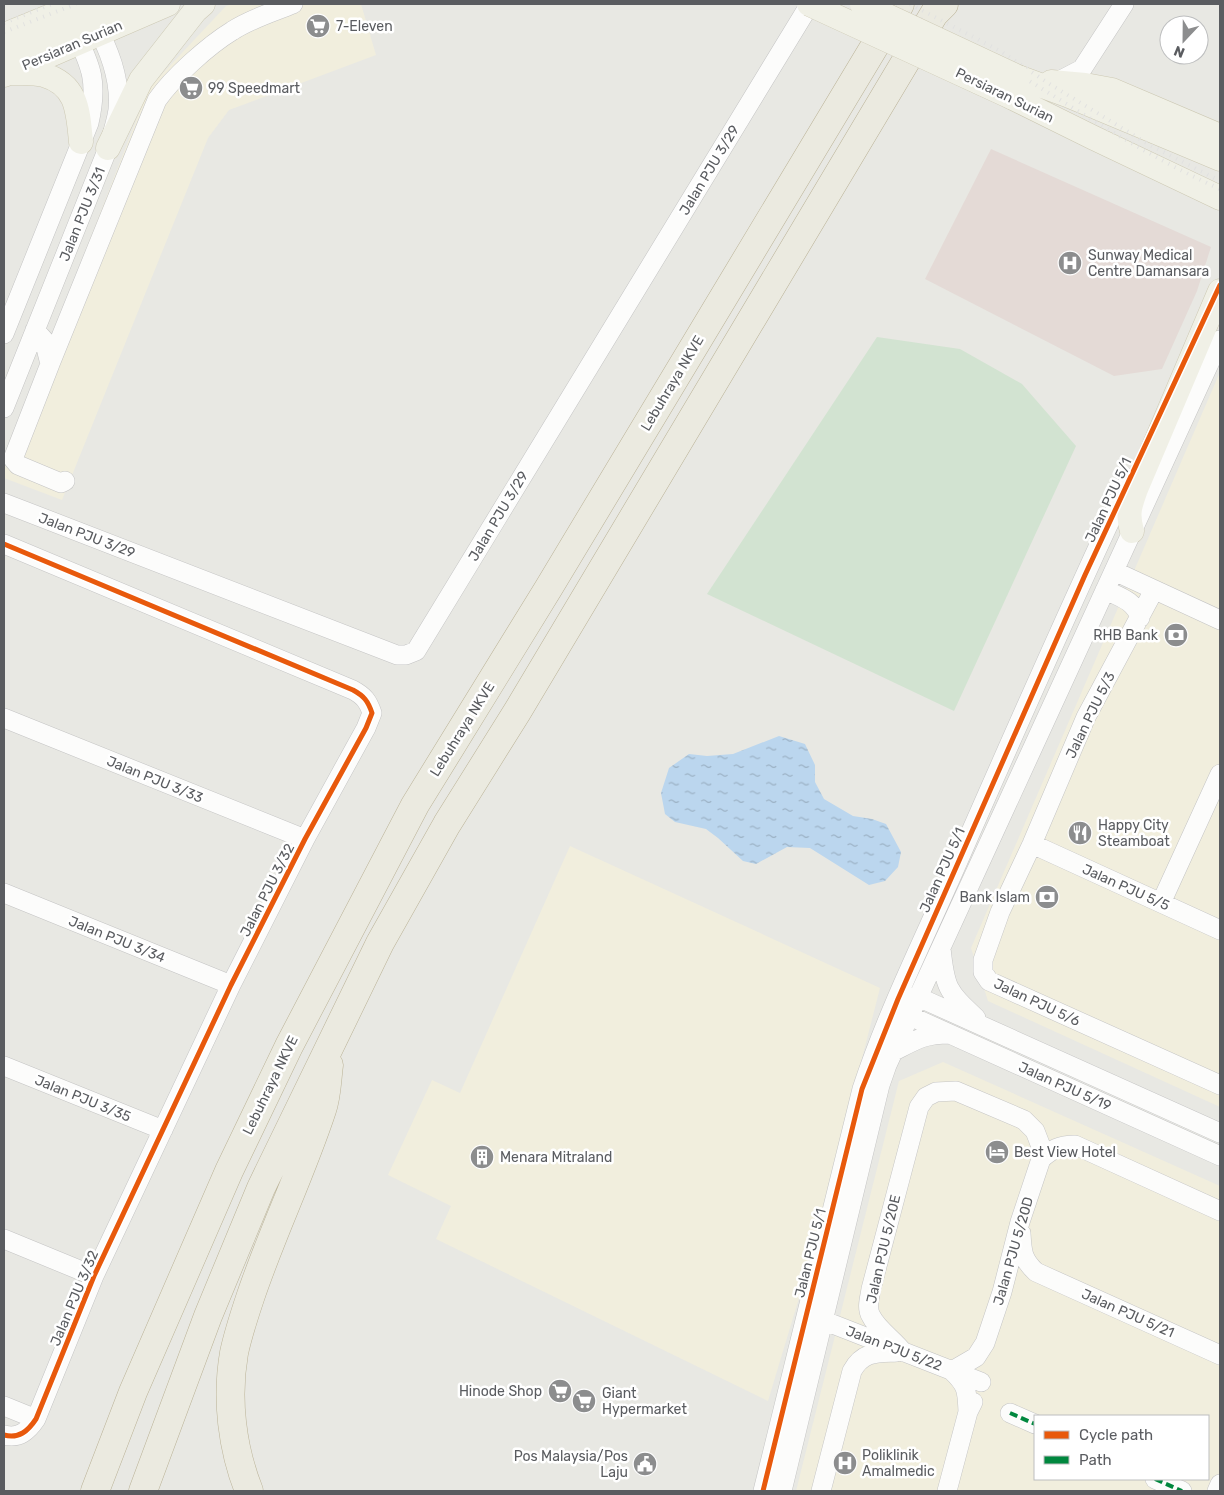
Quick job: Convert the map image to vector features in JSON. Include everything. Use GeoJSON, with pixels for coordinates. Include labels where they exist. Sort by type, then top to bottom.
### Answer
{"type":"FeatureCollection","features":[{"type":"Feature","properties":{"kind":"highway","name":"Lebuhraya NKVE"},"geometry":{"type":"LineString","coordinates":[[95,1491],[133,1392],[228,1172],[298,1029],[415,805],[548,589],[900,4]]}},
{"type":"Feature","properties":{"kind":"highway"},"geometry":{"type":"LineString","coordinates":[[143,1491],[208,1316],[261,1188],[380,944],[447,824],[517,712],[934,14],[944,4]]}},
{"type":"Feature","properties":{"kind":"highway"},"geometry":{"type":"LineString","coordinates":[[249,1491],[242,1474],[232,1418],[231,1384],[234,1354],[238,1335],[257,1277],[323,1109],[334,1037]]}},
{"type":"Feature","properties":{"kind":"main road"},"geometry":{"type":"LineString","coordinates":[[84,24],[127,4]]}},
{"type":"Feature","properties":{"kind":"main road","name":"Persiaran Surian"},"geometry":{"type":"LineString","coordinates":[[4,35],[84,24],[168,4]]}},
{"type":"Feature","properties":{"kind":"main road"},"geometry":{"type":"LineString","coordinates":[[108,148],[141,80],[195,11],[203,4]]}},
{"type":"Feature","properties":{"kind":"main road","name":"Persiaran Surian"},"geometry":{"type":"LineString","coordinates":[[810,4],[1019,85],[1220,159]]}},
{"type":"Feature","properties":{"kind":"main road","name":"Persiaran Surian"},"geometry":{"type":"LineString","coordinates":[[862,4],[1019,85],[1198,188],[1220,198]]}},
{"type":"Feature","properties":{"kind":"main road","name":"Persiaran Surian"},"geometry":{"type":"LineString","coordinates":[[5,67],[84,24]]}},
{"type":"Feature","properties":{"kind":"main road"},"geometry":{"type":"LineString","coordinates":[[5,67],[42,74],[60,82],[71,95],[78,110],[81,142]]}},
{"type":"Feature","properties":{"kind":"main road"},"geometry":{"type":"LineString","coordinates":[[1019,85],[1057,82],[1085,84],[1112,90],[1220,136]]}},
{"type":"Feature","properties":{"kind":"main road"},"geometry":{"type":"LineString","coordinates":[[1132,531],[1129,509],[1136,489],[1220,292]]}},
{"type":"Feature","properties":{"kind":"street"},"geometry":{"type":"LineString","coordinates":[[65,481],[61,483],[18,466],[13,459],[158,100],[167,86],[227,34],[293,4]]}},
{"type":"Feature","properties":{"kind":"street","name":"Jalan PJU 3/29"},"geometry":{"type":"LineString","coordinates":[[4,502],[396,655],[406,655],[416,651],[810,4]]}},
{"type":"Feature","properties":{"kind":"street"},"geometry":{"type":"LineString","coordinates":[[1057,82],[1082,69],[1124,4]]}},
{"type":"Feature","properties":{"kind":"street","name":"Jalan PJU 3/31"},"geometry":{"type":"LineString","coordinates":[[4,334],[81,142],[93,105],[94,87],[84,24]]}},
{"type":"Feature","properties":{"kind":"street","name":"Jalan PJU 3/31"},"geometry":{"type":"LineString","coordinates":[[4,408],[108,148],[118,109],[117,85],[112,59],[84,24]]}},
{"type":"Feature","properties":{"kind":"street"},"geometry":{"type":"LineString","coordinates":[[1198,188],[1220,211]]}},
{"type":"Feature","properties":{"kind":"street","name":"Jalan PJU 5/1"},"geometry":{"type":"LineString","coordinates":[[782,1491],[862,1089],[898,999],[1085,575],[1220,285]]}},
{"type":"Feature","properties":{"kind":"street"},"geometry":{"type":"LineString","coordinates":[[35,330],[44,340],[50,364]]}},
{"type":"Feature","properties":{"kind":"street","name":"Jalan PJU 5/1"},"geometry":{"type":"LineString","coordinates":[[763,1491],[815,1318],[880,1085],[918,997],[1220,340]]}},
{"type":"Feature","properties":{"kind":"street","name":"Jalan PJU 3/32"},"geometry":{"type":"LineString","coordinates":[[4,544],[353,690],[368,701],[372,713],[366,728],[231,984],[94,1276],[36,1419],[29,1430],[22,1434],[14,1437],[4,1435]]}},
{"type":"Feature","properties":{"kind":"street"},"geometry":{"type":"LineString","coordinates":[[1114,571],[1220,620]]}},
{"type":"Feature","properties":{"kind":"street"},"geometry":{"type":"LineString","coordinates":[[1105,590],[1131,602],[1138,610],[1140,618]]}},
{"type":"Feature","properties":{"kind":"street","name":"Jalan PJU 5/3"},"geometry":{"type":"LineString","coordinates":[[1032,844],[1086,717],[1154,590]]}},
{"type":"Feature","properties":{"kind":"street","name":"Jalan PJU 3/33"},"geometry":{"type":"LineString","coordinates":[[4,718],[306,840]]}},
{"type":"Feature","properties":{"kind":"street"},"geometry":{"type":"LineString","coordinates":[[1161,903],[1220,774]]}},
{"type":"Feature","properties":{"kind":"street","name":"Jalan PJU 5/5"},"geometry":{"type":"LineString","coordinates":[[1032,844],[1220,930]]}},
{"type":"Feature","properties":{"kind":"street","name":"Jalan PJU 5/6"},"geometry":{"type":"LineString","coordinates":[[1032,844],[1000,912],[983,960],[983,972],[989,981],[1220,1085]]}},
{"type":"Feature","properties":{"kind":"street","name":"Jalan PJU 3/34"},"geometry":{"type":"LineString","coordinates":[[4,893],[231,984]]}},
{"type":"Feature","properties":{"kind":"street"},"geometry":{"type":"LineString","coordinates":[[941,947],[947,987],[959,1002],[985,1026]]}},
{"type":"Feature","properties":{"kind":"street"},"geometry":{"type":"LineString","coordinates":[[910,1016],[898,999],[918,997]]}},
{"type":"Feature","properties":{"kind":"street","name":"Jalan PJU 5/19"},"geometry":{"type":"LineString","coordinates":[[918,997],[1220,1132]]}},
{"type":"Feature","properties":{"kind":"street","name":"Jalan PJU 5/19"},"geometry":{"type":"LineString","coordinates":[[910,1016],[1220,1156]]}},
{"type":"Feature","properties":{"kind":"street"},"geometry":{"type":"LineString","coordinates":[[894,1051],[918,1038],[932,1034],[951,1034]]}},
{"type":"Feature","properties":{"kind":"street","name":"Jalan PJU 3/35"},"geometry":{"type":"LineString","coordinates":[[4,1066],[162,1130]]}},
{"type":"Feature","properties":{"kind":"street","name":"Jalan PJU 5/20E"},"geometry":{"type":"LineString","coordinates":[[903,1352],[897,1343],[870,1316],[868,1306],[894,1199],[919,1108],[926,1097],[936,1092],[956,1091],[1024,1120],[1035,1131],[1040,1144],[1041,1159]]}},
{"type":"Feature","properties":{"kind":"street"},"geometry":{"type":"LineString","coordinates":[[1041,1159],[1052,1150],[1064,1145],[1076,1145],[1220,1211]]}},
{"type":"Feature","properties":{"kind":"street","name":"Jalan PJU 5/20D"},"geometry":{"type":"LineString","coordinates":[[968,1412],[967,1390],[962,1380],[952,1371],[976,1357],[985,1342],[1002,1292],[1020,1222],[1041,1159]]}},
{"type":"Feature","properties":{"kind":"street"},"geometry":{"type":"LineString","coordinates":[[1020,1222],[1022,1251],[1026,1263],[1036,1272]]}},
{"type":"Feature","properties":{"kind":"street"},"geometry":{"type":"LineString","coordinates":[[4,1239],[94,1276]]}},
{"type":"Feature","properties":{"kind":"street"},"geometry":{"type":"LineString","coordinates":[[1002,1292],[1017,1278],[1036,1272]]}},
{"type":"Feature","properties":{"kind":"street","name":"Jalan PJU 5/21"},"geometry":{"type":"LineString","coordinates":[[1036,1272],[1220,1355]]}},
{"type":"Feature","properties":{"kind":"street","name":"Jalan PJU 5/22"},"geometry":{"type":"LineString","coordinates":[[815,1318],[981,1382]]}},
{"type":"Feature","properties":{"kind":"street","name":"Jalan PJU 5/20D"},"geometry":{"type":"LineString","coordinates":[[947,1491],[968,1412],[981,1382],[985,1362],[985,1342]]}},
{"type":"Feature","properties":{"kind":"street"},"geometry":{"type":"LineString","coordinates":[[821,1491],[852,1370],[858,1361],[866,1356],[903,1352]]}},
{"type":"Feature","properties":{"kind":"street"},"geometry":{"type":"LineString","coordinates":[[4,1406],[36,1419]]}},
{"type":"Feature","properties":{"kind":"street"},"geometry":{"type":"LineString","coordinates":[[1010,1413],[1034,1424]]}},
{"type":"Feature","properties":{"kind":"street"},"geometry":{"type":"LineString","coordinates":[[1157,1480],[1182,1491]]}},
{"type":"Feature","properties":{"kind":"street"},"geometry":{"type":"LineString","coordinates":[[1217,1491],[1220,1484]]}},
{"type":"Feature","properties":{"kind":"shaded area"},"geometry":{"type":"Polygon","coordinates":[[[233,4],[361,4],[376,55],[229,110],[208,138],[62,500],[4,478],[4,459],[149,88],[226,6],[233,4]]]}},
{"type":"Feature","properties":{"kind":"shaded area","name":"Sunway Medical Centre Damansara"},"geometry":{"type":"Polygon","coordinates":[[[991,149],[1211,247],[1197,291],[1162,369],[1114,376],[925,279],[991,149]]]}},
{"type":"Feature","properties":{"kind":"shaded area"},"geometry":{"type":"Polygon","coordinates":[[[1220,372],[1220,1107],[988,1001],[971,948],[1220,372]]]}},
{"type":"Feature","properties":{"kind":"shaded area"},"geometry":{"type":"Polygon","coordinates":[[[570,846],[880,988],[811,1258],[768,1401],[436,1239],[451,1206],[388,1175],[432,1080],[460,1093],[570,846]]]}},
{"type":"Feature","properties":{"kind":"shaded area"},"geometry":{"type":"Polygon","coordinates":[[[943,1062],[1220,1186],[1220,1491],[796,1491],[899,1081],[943,1062]]]}},
{"type":"Feature","properties":{"kind":"green space"},"geometry":{"type":"Polygon","coordinates":[[[877,337],[960,349],[1022,384],[1076,446],[954,711],[707,594],[877,337]]]}},
{"type":"Feature","properties":{"kind":"water"},"geometry":{"type":"Polygon","coordinates":[[[779,736],[805,744],[815,765],[815,782],[824,799],[853,816],[872,819],[886,824],[901,852],[898,867],[885,881],[869,885],[810,848],[787,847],[756,864],[743,861],[706,829],[675,822],[665,814],[661,793],[669,768],[689,754],[707,756],[733,754],[779,736]]]}},
{"type":"Feature","properties":{"kind":"railway"},"geometry":{"type":"LineString","coordinates":[[4,23],[52,4]]}},
{"type":"Feature","properties":{"kind":"railway"},"geometry":{"type":"LineString","coordinates":[[4,32],[76,4]]}},
{"type":"Feature","properties":{"kind":"railway"},"geometry":{"type":"LineString","coordinates":[[889,4],[932,25],[1136,145],[1220,189]]}},
{"type":"Feature","properties":{"kind":"railway"},"geometry":{"type":"LineString","coordinates":[[910,4],[1002,52],[1048,83],[1148,144],[1220,181]]}},
{"type":"Feature","properties":{"kind":"marked path"},"geometry":{"type":"LineString","coordinates":[[1010,1413],[1034,1424]]}},
{"type":"Feature","properties":{"kind":"marked path"},"geometry":{"type":"LineString","coordinates":[[1157,1480],[1182,1491]]}},
{"type":"Feature","properties":{"kind":"cycle path"},"geometry":{"type":"LineString","coordinates":[[763,1491],[862,1089],[898,999],[1085,575],[1220,285]]}},
{"type":"Feature","properties":{"kind":"cycle path"},"geometry":{"type":"LineString","coordinates":[[4,544],[353,690],[365,699],[372,713],[366,728],[305,839],[231,985],[94,1276],[36,1419],[23,1433],[14,1436],[4,1435]]}},
{"type":"Feature","properties":{"kind":"place","name":"7-Eleven"},"geometry":{"type":"Point","coordinates":[318,26]}},
{"type":"Feature","properties":{"kind":"place","name":"99 Speedmart"},"geometry":{"type":"Point","coordinates":[191,88]}},
{"type":"Feature","properties":{"kind":"place","name":"Sunway Medical Centre Damansara"},"geometry":{"type":"Point","coordinates":[1070,263]}},
{"type":"Feature","properties":{"kind":"place","name":"RHB Bank"},"geometry":{"type":"Point","coordinates":[1176,635]}},
{"type":"Feature","properties":{"kind":"place","name":"Happy City Steamboat"},"geometry":{"type":"Point","coordinates":[1080,833]}},
{"type":"Feature","properties":{"kind":"place","name":"Bank Islam"},"geometry":{"type":"Point","coordinates":[1047,897]}},
{"type":"Feature","properties":{"kind":"place","name":"Best View Hotel"},"geometry":{"type":"Point","coordinates":[997,1152]}},
{"type":"Feature","properties":{"kind":"place","name":"Menara Mitraland"},"geometry":{"type":"Point","coordinates":[482,1157]}},
{"type":"Feature","properties":{"kind":"place","name":"Hinode Shop"},"geometry":{"type":"Point","coordinates":[560,1391]}},
{"type":"Feature","properties":{"kind":"place","name":"Giant Hypermarket"},"geometry":{"type":"Point","coordinates":[584,1401]}},
{"type":"Feature","properties":{"kind":"place","name":"Poliklinik Amalmedic"},"geometry":{"type":"Point","coordinates":[845,1463]}},
{"type":"Feature","properties":{"kind":"place","name":"Pos Malaysia/Pos Laju"},"geometry":{"type":"Point","coordinates":[645,1464]}}]}
